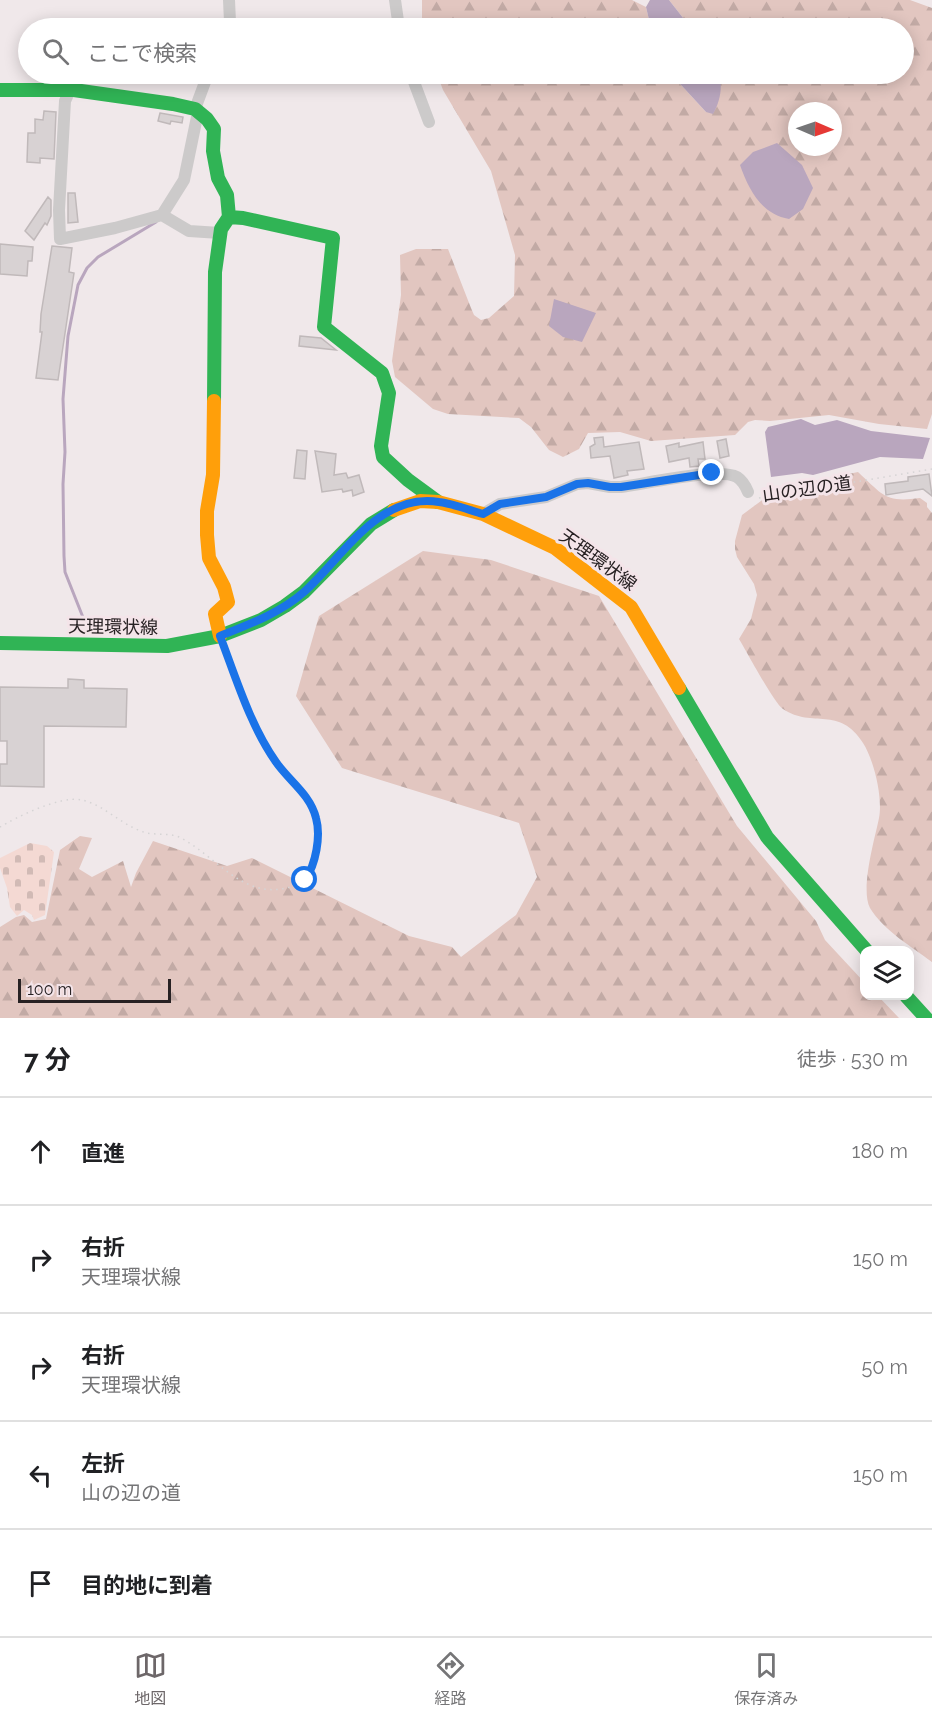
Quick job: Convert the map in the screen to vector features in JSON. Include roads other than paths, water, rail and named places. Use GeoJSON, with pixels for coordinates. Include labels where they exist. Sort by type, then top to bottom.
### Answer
{"type":"FeatureCollection","features":[{"type":"Feature","properties":{"kind":"street"},"geometry":{"type":"LineString","coordinates":[[229,0],[230,18]]}},
{"type":"Feature","properties":{"kind":"street"},"geometry":{"type":"LineString","coordinates":[[394,0],[397,18]]}},
{"type":"Feature","properties":{"kind":"street"},"geometry":{"type":"LineString","coordinates":[[70,90],[65,101],[64,112],[58,210],[60,239],[115,228],[162,215],[184,180],[196,111],[205,84]]}},
{"type":"Feature","properties":{"kind":"street"},"geometry":{"type":"LineString","coordinates":[[415,84],[429,122]]}},
{"type":"Feature","properties":{"kind":"street"},"geometry":{"type":"LineString","coordinates":[[0,90],[70,90],[172,104],[196,111],[207,119],[214,129],[213,151],[218,178],[227,195],[229,217],[220,229],[215,272],[213,476],[207,512],[209,558],[224,587],[228,602],[215,614],[220,636]]}},
{"type":"Feature","properties":{"kind":"street"},"geometry":{"type":"LineString","coordinates":[[162,215],[189,231],[220,233]]}},
{"type":"Feature","properties":{"kind":"street"},"geometry":{"type":"LineString","coordinates":[[229,217],[333,238],[324,327],[382,373],[389,393],[381,447],[383,457],[408,480],[438,502]]}},
{"type":"Feature","properties":{"kind":"street","name":"山の辺の道"},"geometry":{"type":"LineString","coordinates":[[483,514],[500,504],[546,497],[577,484],[588,483],[621,487],[712,473],[737,477],[748,492]]}},
{"type":"Feature","properties":{"kind":"street","name":"天理環状線"},"geometry":{"type":"LineString","coordinates":[[0,643],[167,646],[220,636],[261,620],[304,592],[371,524],[388,512],[420,501],[438,502],[483,514],[555,548],[632,607],[767,837],[863,946]]}},
{"type":"Feature","properties":{"kind":"street"},"geometry":{"type":"LineString","coordinates":[[910,1000],[926,1018]]}},
{"type":"Feature","properties":{"kind":"waterway"},"geometry":{"type":"LineString","coordinates":[[88,630],[65,572],[63,399],[68,336],[78,285],[87,268],[98,257],[156,222]]}}]}
